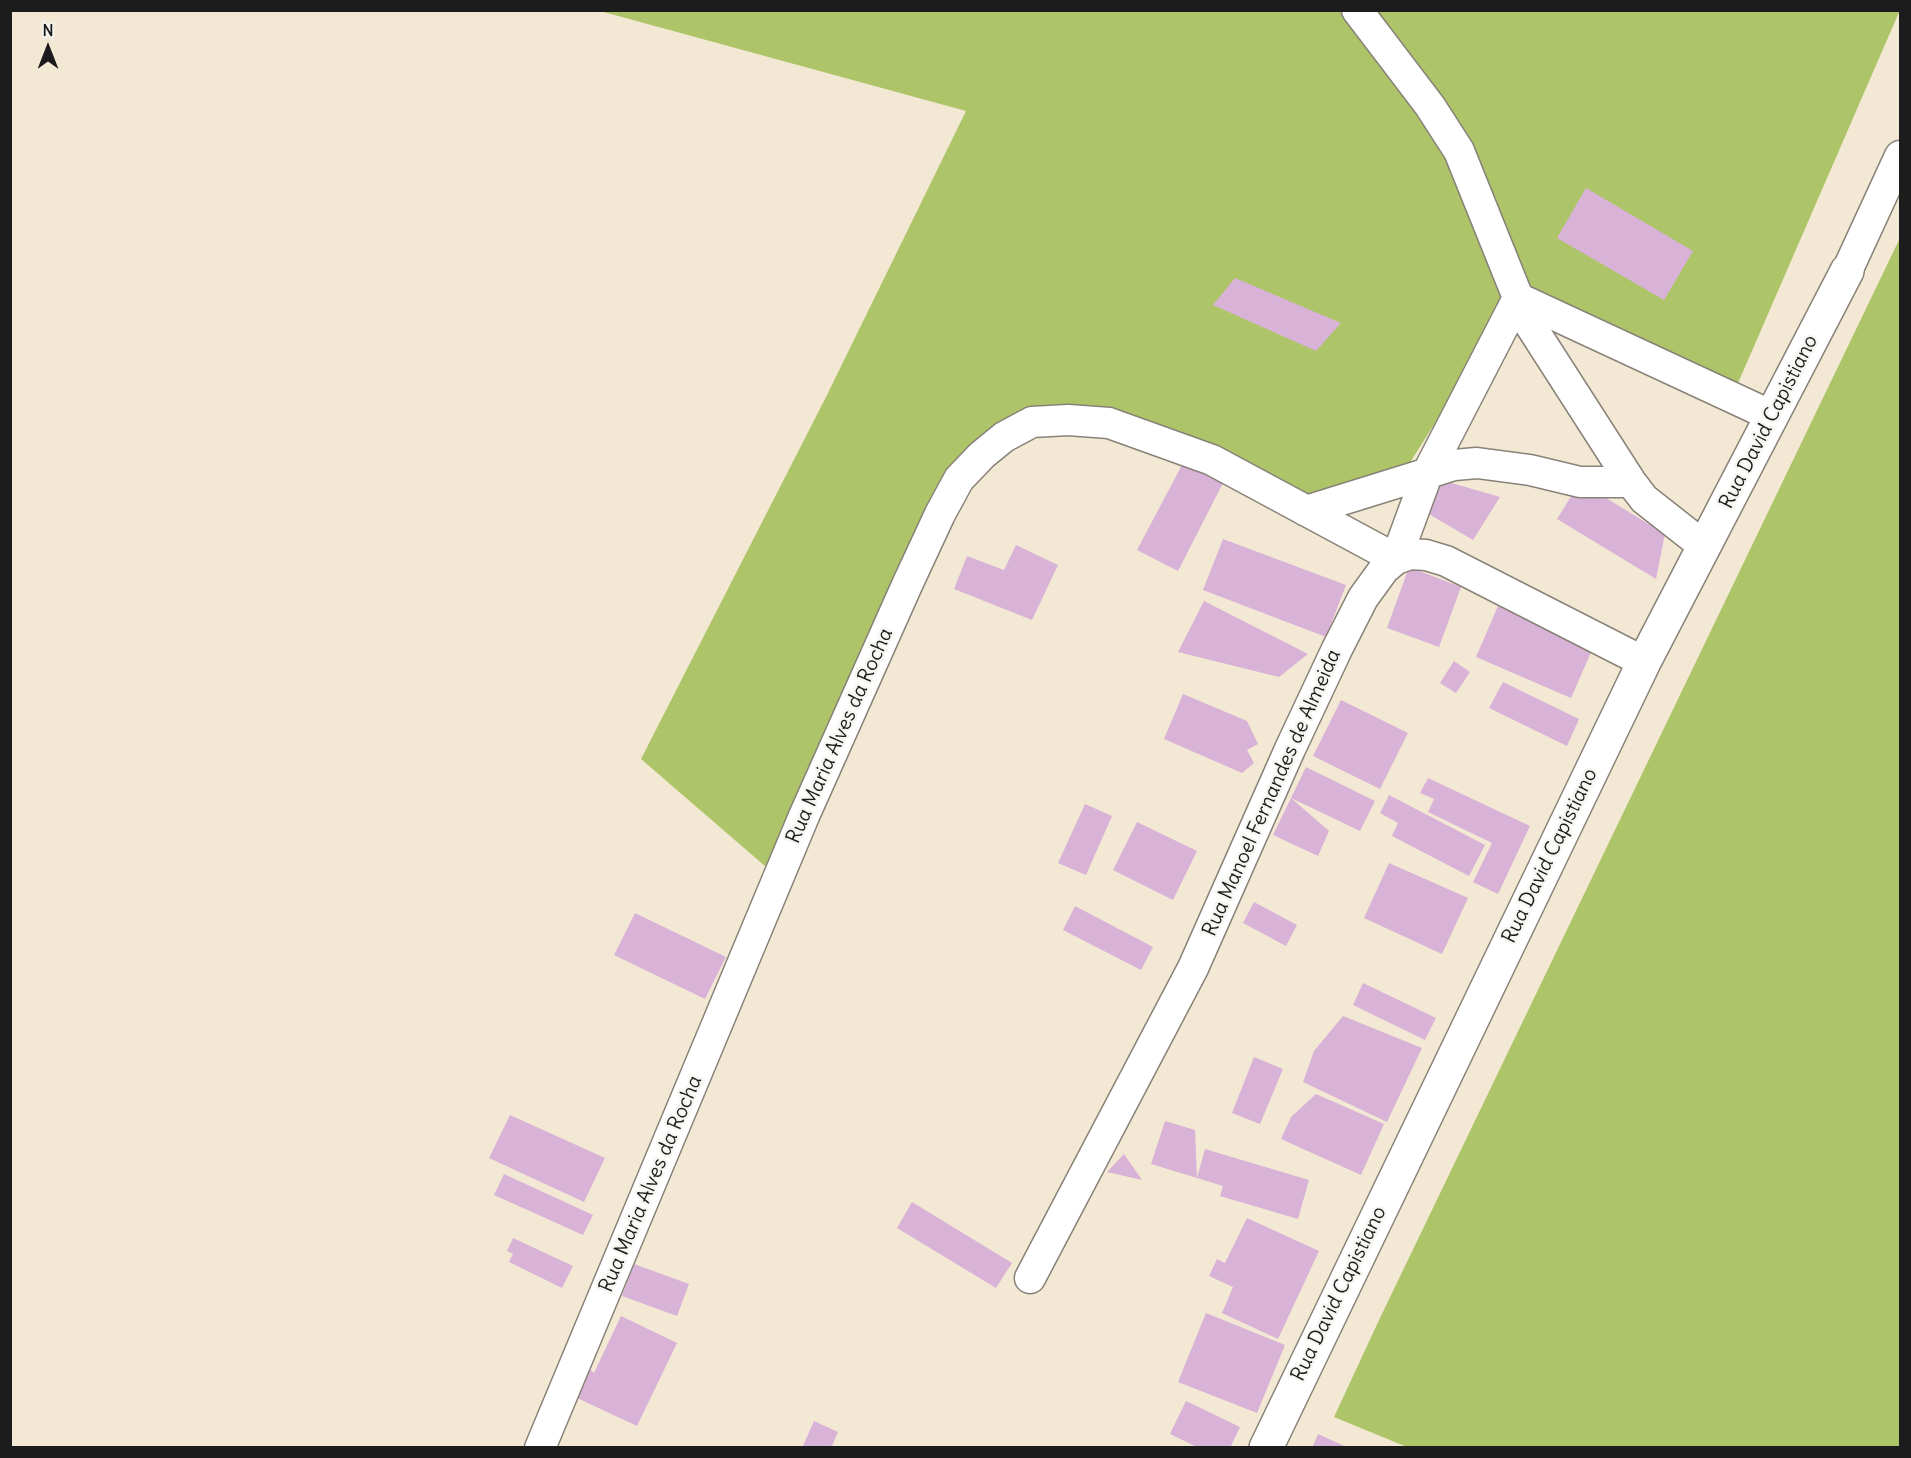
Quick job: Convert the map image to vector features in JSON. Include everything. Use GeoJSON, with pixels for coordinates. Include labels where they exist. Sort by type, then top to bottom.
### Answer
{"type":"FeatureCollection","features":[{"type":"Feature","properties":{"kind":"street"},"geometry":{"type":"LineString","coordinates":[[1357,10],[1431,105],[1459,151],[1527,320],[1631,482],[1644,498],[1705,547]]}},
{"type":"Feature","properties":{"kind":"street"},"geometry":{"type":"LineString","coordinates":[[1847,271],[1900,156]]}},
{"type":"Feature","properties":{"kind":"street","name":"Rua David Capistiano"},"geometry":{"type":"LineString","coordinates":[[1266,1448],[1644,662],[1847,271]]}},
{"type":"Feature","properties":{"kind":"street"},"geometry":{"type":"LineString","coordinates":[[1518,298],[1772,416]]}},
{"type":"Feature","properties":{"kind":"street"},"geometry":{"type":"LineString","coordinates":[[1396,559],[1428,472],[1518,298]]}},
{"type":"Feature","properties":{"kind":"street","name":"Rua Maria Alves da Rocha"},"geometry":{"type":"LineString","coordinates":[[552,1444],[804,816],[916,565],[959,479],[1004,436],[1032,422],[1068,420],[1109,423],[1212,460],[1396,559]]}},
{"type":"Feature","properties":{"kind":"street"},"geometry":{"type":"LineString","coordinates":[[1306,511],[1454,465],[1477,463],[1530,470],[1580,482],[1631,482]]}},
{"type":"Feature","properties":{"kind":"street"},"geometry":{"type":"LineString","coordinates":[[1396,559],[1410,554],[1426,555],[1446,561],[1644,662]]}},
{"type":"Feature","properties":{"kind":"street","name":"Rua Manoel Fernandes de Almeida"},"geometry":{"type":"LineString","coordinates":[[1030,1278],[1193,968],[1290,749],[1352,618],[1379,576],[1396,559]]}},
{"type":"Feature","properties":{"kind":"green space"},"geometry":{"type":"Polygon","coordinates":[[[1900,10],[1735,390],[1513,300],[1409,464],[1307,495],[1068,413],[952,475],[773,873],[641,759],[826,397],[966,111],[600,11],[1900,10]]]}},
{"type":"Feature","properties":{"kind":"green space"},"geometry":{"type":"Polygon","coordinates":[[[1900,238],[1900,1447],[1407,1447],[1334,1417],[1380,1318],[1900,238]]]}},
{"type":"Feature","properties":{"kind":"building"},"geometry":{"type":"Polygon","coordinates":[[[1586,188],[1693,251],[1664,300],[1557,238],[1586,188]]]}},
{"type":"Feature","properties":{"kind":"building"},"geometry":{"type":"Polygon","coordinates":[[[1235,278],[1341,323],[1316,351],[1213,305],[1235,278]]]}},
{"type":"Feature","properties":{"kind":"building"},"geometry":{"type":"Polygon","coordinates":[[[1183,463],[1223,483],[1178,571],[1137,550],[1183,463]]]}},
{"type":"Feature","properties":{"kind":"building"},"geometry":{"type":"Polygon","coordinates":[[[1441,480],[1500,497],[1473,540],[1422,510],[1441,480]]]}},
{"type":"Feature","properties":{"kind":"building"},"geometry":{"type":"Polygon","coordinates":[[[1580,482],[1665,534],[1656,579],[1557,519],[1580,482]]]}},
{"type":"Feature","properties":{"kind":"building"},"geometry":{"type":"Polygon","coordinates":[[[1223,539],[1346,585],[1326,637],[1203,590],[1223,539]]]}},
{"type":"Feature","properties":{"kind":"building"},"geometry":{"type":"Polygon","coordinates":[[[1016,545],[1058,565],[1032,620],[954,589],[967,556],[1004,570],[1016,545]]]}},
{"type":"Feature","properties":{"kind":"building"},"geometry":{"type":"Polygon","coordinates":[[[1409,567],[1461,587],[1439,647],[1387,628],[1409,567]]]}},
{"type":"Feature","properties":{"kind":"building"},"geometry":{"type":"Polygon","coordinates":[[[1501,599],[1596,641],[1571,698],[1476,657],[1501,599]]]}},
{"type":"Feature","properties":{"kind":"building"},"geometry":{"type":"Polygon","coordinates":[[[1204,601],[1308,654],[1279,677],[1178,652],[1204,601]]]}},
{"type":"Feature","properties":{"kind":"building"},"geometry":{"type":"Polygon","coordinates":[[[1454,661],[1470,672],[1456,693],[1440,683],[1454,661]]]}},
{"type":"Feature","properties":{"kind":"building"},"geometry":{"type":"Polygon","coordinates":[[[1503,682],[1579,719],[1567,746],[1489,708],[1503,682]]]}},
{"type":"Feature","properties":{"kind":"building"},"geometry":{"type":"Polygon","coordinates":[[[1183,694],[1247,721],[1258,744],[1247,750],[1254,763],[1242,773],[1164,739],[1183,694]]]}},
{"type":"Feature","properties":{"kind":"building"},"geometry":{"type":"Polygon","coordinates":[[[1341,700],[1408,733],[1380,789],[1313,756],[1341,700]]]}},
{"type":"Feature","properties":{"kind":"building"},"geometry":{"type":"Polygon","coordinates":[[[1306,767],[1375,801],[1360,831],[1291,798],[1306,767]]]}},
{"type":"Feature","properties":{"kind":"building"},"geometry":{"type":"Polygon","coordinates":[[[1428,778],[1530,826],[1498,894],[1473,882],[1492,843],[1428,812],[1434,799],[1420,793],[1428,778]]]}},
{"type":"Feature","properties":{"kind":"building"},"geometry":{"type":"Polygon","coordinates":[[[1389,795],[1485,845],[1469,876],[1392,836],[1398,823],[1380,813],[1389,795]]]}},
{"type":"Feature","properties":{"kind":"building"},"geometry":{"type":"Polygon","coordinates":[[[1291,798],[1329,831],[1318,856],[1273,835],[1291,798]]]}},
{"type":"Feature","properties":{"kind":"building"},"geometry":{"type":"Polygon","coordinates":[[[1085,804],[1112,816],[1086,875],[1058,863],[1085,804]]]}},
{"type":"Feature","properties":{"kind":"building"},"geometry":{"type":"Polygon","coordinates":[[[1137,822],[1197,851],[1173,900],[1113,870],[1137,822]]]}},
{"type":"Feature","properties":{"kind":"building"},"geometry":{"type":"Polygon","coordinates":[[[1389,863],[1468,898],[1442,954],[1364,918],[1389,863]]]}},
{"type":"Feature","properties":{"kind":"building"},"geometry":{"type":"Polygon","coordinates":[[[1254,902],[1297,925],[1286,946],[1243,923],[1254,902]]]}},
{"type":"Feature","properties":{"kind":"building"},"geometry":{"type":"Polygon","coordinates":[[[1075,906],[1153,947],[1141,970],[1063,930],[1075,906]]]}},
{"type":"Feature","properties":{"kind":"building"},"geometry":{"type":"Polygon","coordinates":[[[635,913],[726,957],[705,999],[614,955],[635,913]]]}},
{"type":"Feature","properties":{"kind":"building"},"geometry":{"type":"Polygon","coordinates":[[[1363,983],[1436,1018],[1425,1040],[1353,1005],[1363,983]]]}},
{"type":"Feature","properties":{"kind":"building"},"geometry":{"type":"Polygon","coordinates":[[[1343,1016],[1422,1048],[1387,1122],[1303,1082],[1314,1051],[1343,1016]]]}},
{"type":"Feature","properties":{"kind":"building"},"geometry":{"type":"Polygon","coordinates":[[[1254,1057],[1283,1069],[1260,1124],[1232,1113],[1254,1057]]]}},
{"type":"Feature","properties":{"kind":"building"},"geometry":{"type":"Polygon","coordinates":[[[1316,1094],[1384,1124],[1361,1175],[1281,1139],[1291,1117],[1316,1094]]]}},
{"type":"Feature","properties":{"kind":"building"},"geometry":{"type":"Polygon","coordinates":[[[510,1115],[605,1158],[584,1202],[489,1158],[510,1115]]]}},
{"type":"Feature","properties":{"kind":"building"},"geometry":{"type":"Polygon","coordinates":[[[1165,1121],[1195,1130],[1197,1178],[1151,1164],[1165,1121]]]}},
{"type":"Feature","properties":{"kind":"building"},"geometry":{"type":"Polygon","coordinates":[[[1205,1149],[1309,1180],[1298,1219],[1220,1196],[1223,1186],[1197,1178],[1205,1149]]]}},
{"type":"Feature","properties":{"kind":"building"},"geometry":{"type":"Polygon","coordinates":[[[1124,1154],[1142,1180],[1107,1172],[1124,1154]]]}},
{"type":"Feature","properties":{"kind":"building"},"geometry":{"type":"Polygon","coordinates":[[[504,1174],[593,1215],[583,1235],[494,1195],[504,1174]]]}},
{"type":"Feature","properties":{"kind":"building"},"geometry":{"type":"Polygon","coordinates":[[[912,1202],[1012,1263],[996,1288],[897,1228],[912,1202]]]}},
{"type":"Feature","properties":{"kind":"building"},"geometry":{"type":"Polygon","coordinates":[[[1247,1218],[1319,1251],[1278,1339],[1222,1313],[1233,1287],[1209,1276],[1217,1259],[1225,1263],[1247,1218]]]}},
{"type":"Feature","properties":{"kind":"building"},"geometry":{"type":"Polygon","coordinates":[[[513,1238],[573,1266],[562,1288],[509,1262],[513,1254],[507,1251],[513,1238]]]}},
{"type":"Feature","properties":{"kind":"building"},"geometry":{"type":"Polygon","coordinates":[[[634,1264],[689,1284],[677,1316],[622,1296],[634,1264]]]}},
{"type":"Feature","properties":{"kind":"building"},"geometry":{"type":"Polygon","coordinates":[[[1206,1313],[1285,1345],[1257,1413],[1178,1382],[1206,1313]]]}},
{"type":"Feature","properties":{"kind":"building"},"geometry":{"type":"Polygon","coordinates":[[[621,1316],[677,1343],[637,1426],[575,1397],[589,1368],[594,1373],[621,1316]]]}},
{"type":"Feature","properties":{"kind":"building"},"geometry":{"type":"Polygon","coordinates":[[[1186,1401],[1240,1427],[1230,1448],[1199,1448],[1170,1434],[1186,1401]]]}},
{"type":"Feature","properties":{"kind":"building"},"geometry":{"type":"Polygon","coordinates":[[[814,1421],[838,1432],[831,1448],[802,1448],[814,1421]]]}},
{"type":"Feature","properties":{"kind":"building"},"geometry":{"type":"Polygon","coordinates":[[[1318,1434],[1349,1448],[1312,1448],[1318,1434]]]}}]}
